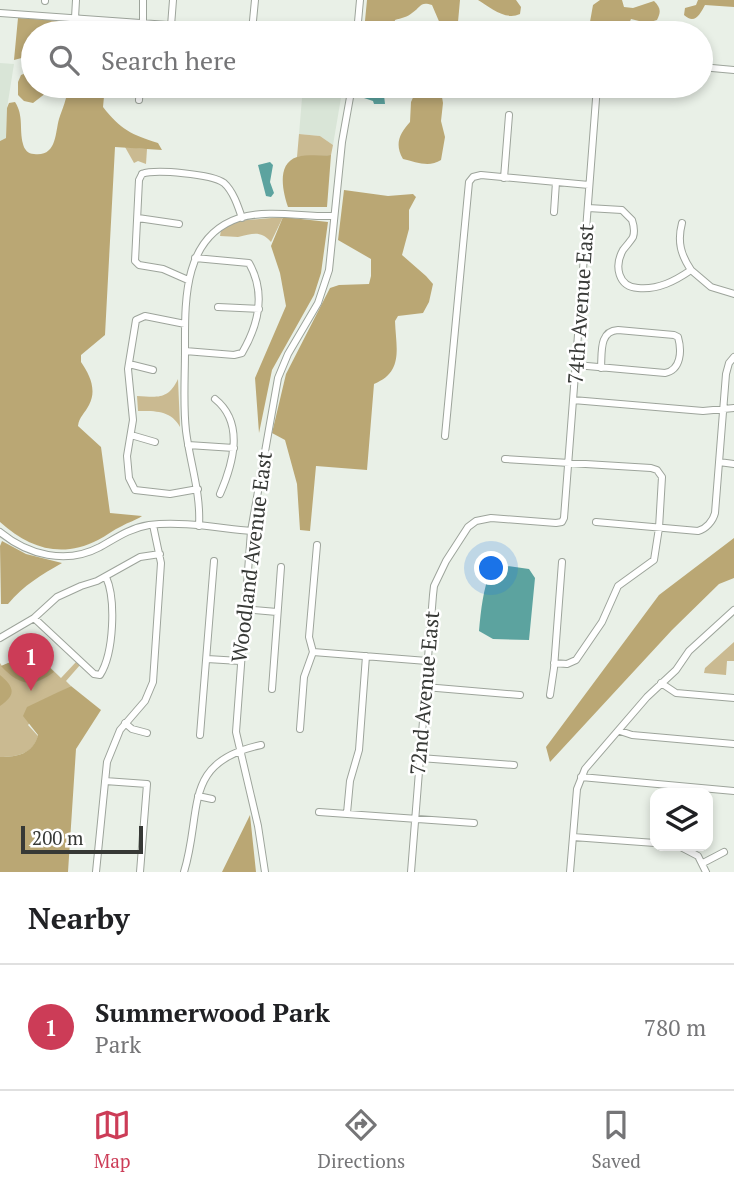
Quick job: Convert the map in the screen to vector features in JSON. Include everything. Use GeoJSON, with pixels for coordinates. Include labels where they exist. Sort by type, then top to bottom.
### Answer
{"type":"FeatureCollection","features":[{"type":"Feature","properties":{"kind":"street"},"geometry":{"type":"LineString","coordinates":[[75,19],[76,0]]}},
{"type":"Feature","properties":{"kind":"street"},"geometry":{"type":"LineString","coordinates":[[143,0],[143,21]]}},
{"type":"Feature","properties":{"kind":"street"},"geometry":{"type":"LineString","coordinates":[[172,21],[173,0]]}},
{"type":"Feature","properties":{"kind":"street"},"geometry":{"type":"LineString","coordinates":[[253,21],[255,0]]}},
{"type":"Feature","properties":{"kind":"street"},"geometry":{"type":"LineString","coordinates":[[358,21],[360,0]]}},
{"type":"Feature","properties":{"kind":"street"},"geometry":{"type":"LineString","coordinates":[[0,13],[102,21]]}},
{"type":"Feature","properties":{"kind":"street"},"geometry":{"type":"LineString","coordinates":[[713,68],[734,70]]}},
{"type":"Feature","properties":{"kind":"street","name":"Woodland Avenue East"},"geometry":{"type":"LineString","coordinates":[[265,872],[258,826],[239,750],[236,722],[251,531],[278,378],[325,284],[330,265],[342,142],[350,98]]}},
{"type":"Feature","properties":{"kind":"street","name":"74th Avenue East"},"geometry":{"type":"LineString","coordinates":[[471,524],[491,518],[562,522],[596,98]]}},
{"type":"Feature","properties":{"kind":"street"},"geometry":{"type":"LineString","coordinates":[[504,178],[509,115]]}},
{"type":"Feature","properties":{"kind":"street"},"geometry":{"type":"LineString","coordinates":[[188,281],[163,269],[137,264],[134,259],[139,171],[195,175],[223,183],[234,198],[242,218]]}},
{"type":"Feature","properties":{"kind":"street"},"geometry":{"type":"LineString","coordinates":[[445,436],[468,185],[471,179],[481,176],[589,185]]}},
{"type":"Feature","properties":{"kind":"street"},"geometry":{"type":"LineString","coordinates":[[554,212],[556,182]]}},
{"type":"Feature","properties":{"kind":"street"},"geometry":{"type":"LineString","coordinates":[[588,208],[622,210],[632,220],[633,235],[621,254],[618,266],[623,283],[632,288],[653,288],[667,284],[691,270]]}},
{"type":"Feature","properties":{"kind":"street"},"geometry":{"type":"LineString","coordinates":[[200,526],[198,489],[188,444],[184,408],[188,281],[195,258],[210,236],[225,225],[242,218],[260,215],[334,216]]}},
{"type":"Feature","properties":{"kind":"street"},"geometry":{"type":"LineString","coordinates":[[138,218],[179,224]]}},
{"type":"Feature","properties":{"kind":"street"},"geometry":{"type":"LineString","coordinates":[[682,223],[681,252],[691,270],[711,286],[734,295]]}},
{"type":"Feature","properties":{"kind":"street"},"geometry":{"type":"LineString","coordinates":[[185,351],[238,355],[242,353],[252,335],[259,309],[258,286],[250,263],[195,258]]}},
{"type":"Feature","properties":{"kind":"street"},"geometry":{"type":"LineString","coordinates":[[218,307],[259,309]]}},
{"type":"Feature","properties":{"kind":"street"},"geometry":{"type":"LineString","coordinates":[[185,324],[150,317],[137,318],[134,324],[129,364],[132,412],[127,463],[134,490],[170,494],[198,489]]}},
{"type":"Feature","properties":{"kind":"street"},"geometry":{"type":"LineString","coordinates":[[576,365],[601,368],[665,373],[673,371],[679,360],[680,345],[676,336],[612,330],[604,337],[601,368]]}},
{"type":"Feature","properties":{"kind":"street"},"geometry":{"type":"LineString","coordinates":[[596,522],[698,531],[707,526],[715,513],[727,368],[734,357]]}},
{"type":"Feature","properties":{"kind":"street"},"geometry":{"type":"LineString","coordinates":[[129,364],[153,370]]}},
{"type":"Feature","properties":{"kind":"street"},"geometry":{"type":"LineString","coordinates":[[215,399],[228,414],[234,448],[231,466],[220,494]]}},
{"type":"Feature","properties":{"kind":"street"},"geometry":{"type":"LineString","coordinates":[[573,400],[703,411],[734,408]]}},
{"type":"Feature","properties":{"kind":"street"},"geometry":{"type":"LineString","coordinates":[[131,435],[155,442]]}},
{"type":"Feature","properties":{"kind":"street"},"geometry":{"type":"LineString","coordinates":[[188,444],[234,448]]}},
{"type":"Feature","properties":{"kind":"street"},"geometry":{"type":"LineString","coordinates":[[505,459],[651,468],[659,472],[663,485],[654,560],[618,586],[602,622],[576,660],[567,664],[554,663]]}},
{"type":"Feature","properties":{"kind":"street"},"geometry":{"type":"LineString","coordinates":[[719,462],[734,464]]}},
{"type":"Feature","properties":{"kind":"street","name":"72nd Avenue East"},"geometry":{"type":"LineString","coordinates":[[411,872],[434,586],[446,561],[471,524]]}},
{"type":"Feature","properties":{"kind":"street"},"geometry":{"type":"LineString","coordinates":[[0,532],[32,552],[70,556],[97,549],[126,531],[153,525],[251,531]]}},
{"type":"Feature","properties":{"kind":"street"},"geometry":{"type":"LineString","coordinates":[[96,872],[110,752],[125,723],[145,701],[153,682],[160,554],[153,525]]}},
{"type":"Feature","properties":{"kind":"street"},"geometry":{"type":"LineString","coordinates":[[300,729],[304,677],[313,652],[309,637],[317,545]]}},
{"type":"Feature","properties":{"kind":"street"},"geometry":{"type":"LineString","coordinates":[[0,639],[34,618],[57,597],[106,577],[140,557],[160,554]]}},
{"type":"Feature","properties":{"kind":"street"},"geometry":{"type":"LineString","coordinates":[[200,735],[214,561]]}},
{"type":"Feature","properties":{"kind":"street"},"geometry":{"type":"LineString","coordinates":[[550,695],[562,562]]}},
{"type":"Feature","properties":{"kind":"street"},"geometry":{"type":"LineString","coordinates":[[272,689],[281,567]]}},
{"type":"Feature","properties":{"kind":"street"},"geometry":{"type":"LineString","coordinates":[[34,618],[100,675],[108,658],[113,595],[106,577]]}},
{"type":"Feature","properties":{"kind":"street"},"geometry":{"type":"LineString","coordinates":[[244,609],[277,612]]}},
{"type":"Feature","properties":{"kind":"street"},"geometry":{"type":"LineString","coordinates":[[570,872],[577,789],[581,777],[647,697],[676,670],[688,651],[734,610]]}},
{"type":"Feature","properties":{"kind":"street"},"geometry":{"type":"LineString","coordinates":[[313,652],[427,661]]}},
{"type":"Feature","properties":{"kind":"street"},"geometry":{"type":"LineString","coordinates":[[348,814],[350,781],[359,750],[366,656]]}},
{"type":"Feature","properties":{"kind":"street"},"geometry":{"type":"LineString","coordinates":[[207,659],[240,662]]}},
{"type":"Feature","properties":{"kind":"street"},"geometry":{"type":"LineString","coordinates":[[661,683],[676,692],[734,698]]}},
{"type":"Feature","properties":{"kind":"street"},"geometry":{"type":"LineString","coordinates":[[425,687],[520,695]]}},
{"type":"Feature","properties":{"kind":"street"},"geometry":{"type":"LineString","coordinates":[[125,723],[132,729],[147,733]]}},
{"type":"Feature","properties":{"kind":"street"},"geometry":{"type":"LineString","coordinates":[[620,731],[632,735],[734,744]]}},
{"type":"Feature","properties":{"kind":"street"},"geometry":{"type":"LineString","coordinates":[[184,872],[192,842],[198,796],[210,770],[225,757],[239,750],[261,745]]}},
{"type":"Feature","properties":{"kind":"street"},"geometry":{"type":"LineString","coordinates":[[419,758],[514,765]]}},
{"type":"Feature","properties":{"kind":"street"},"geometry":{"type":"LineString","coordinates":[[581,777],[734,791]]}},
{"type":"Feature","properties":{"kind":"street"},"geometry":{"type":"LineString","coordinates":[[105,781],[147,784],[140,872]]}},
{"type":"Feature","properties":{"kind":"street"},"geometry":{"type":"LineString","coordinates":[[198,796],[212,799]]}},
{"type":"Feature","properties":{"kind":"street"},"geometry":{"type":"LineString","coordinates":[[319,812],[474,823]]}},
{"type":"Feature","properties":{"kind":"street"},"geometry":{"type":"LineString","coordinates":[[573,837],[650,843]]}},
{"type":"Feature","properties":{"kind":"street"},"geometry":{"type":"LineString","coordinates":[[692,851],[703,863],[706,872]]}},
{"type":"Feature","properties":{"kind":"street"},"geometry":{"type":"LineString","coordinates":[[703,863],[724,852]]}},
{"type":"Feature","properties":{"kind":"shaded area"},"geometry":{"type":"Polygon","coordinates":[[[367,0],[460,0],[458,21],[439,21],[432,5],[425,4],[408,16],[395,21],[365,21],[367,0]]]}},
{"type":"Feature","properties":{"kind":"shaded area"},"geometry":{"type":"Polygon","coordinates":[[[478,0],[516,0],[521,7],[520,14],[503,14],[478,0]]]}},
{"type":"Feature","properties":{"kind":"shaded area"},"geometry":{"type":"Polygon","coordinates":[[[600,0],[622,0],[624,7],[633,8],[654,1],[659,8],[659,15],[654,21],[590,21],[593,5],[600,0]]]}},
{"type":"Feature","properties":{"kind":"shaded area"},"geometry":{"type":"Polygon","coordinates":[[[698,0],[734,0],[734,7],[705,5],[694,19],[688,18],[684,15],[685,8],[696,5],[698,0]]]}},
{"type":"Feature","properties":{"kind":"shaded area"},"geometry":{"type":"Polygon","coordinates":[[[18,18],[64,21],[21,21],[21,58],[14,60],[18,18]]]}},
{"type":"Feature","properties":{"kind":"shaded area"},"geometry":{"type":"Polygon","coordinates":[[[0,63],[14,64],[7,108],[6,138],[0,141],[0,63]]]}},
{"type":"Feature","properties":{"kind":"shaded area"},"geometry":{"type":"Polygon","coordinates":[[[21,75],[21,98],[18,95],[21,75]]]}},
{"type":"Feature","properties":{"kind":"shaded area"},"geometry":{"type":"Polygon","coordinates":[[[21,98],[40,98],[33,103],[21,98]]]}},
{"type":"Feature","properties":{"kind":"shaded area"},"geometry":{"type":"Polygon","coordinates":[[[66,98],[104,98],[103,107],[115,121],[127,130],[158,143],[162,150],[115,147],[105,335],[81,355],[92,394],[78,426],[101,447],[110,513],[142,516],[84,546],[58,550],[34,544],[0,522],[0,141],[6,138],[9,103],[15,102],[24,146],[32,154],[42,154],[51,148],[66,98]]]}},
{"type":"Feature","properties":{"kind":"shaded area"},"geometry":{"type":"Polygon","coordinates":[[[302,98],[341,98],[333,145],[320,136],[299,134],[302,98]]]}},
{"type":"Feature","properties":{"kind":"shaded area"},"geometry":{"type":"Polygon","coordinates":[[[413,98],[442,98],[441,121],[445,137],[441,160],[427,164],[418,163],[403,159],[400,154],[401,135],[410,122],[413,98]]]}},
{"type":"Feature","properties":{"kind":"shaded area"},"geometry":{"type":"Polygon","coordinates":[[[299,134],[320,136],[333,145],[331,155],[297,157],[299,134]]]}},
{"type":"Feature","properties":{"kind":"shaded area"},"geometry":{"type":"Polygon","coordinates":[[[125,147],[147,149],[146,164],[138,161],[134,163],[125,147]]]}},
{"type":"Feature","properties":{"kind":"shaded area"},"geometry":{"type":"Polygon","coordinates":[[[331,155],[327,207],[288,207],[283,179],[290,161],[297,157],[331,155]]]}},
{"type":"Feature","properties":{"kind":"shaded area"},"geometry":{"type":"Polygon","coordinates":[[[344,190],[388,196],[413,194],[416,197],[409,210],[409,229],[402,255],[433,284],[423,313],[398,316],[395,321],[397,350],[394,366],[384,379],[374,384],[367,470],[316,466],[310,531],[300,530],[297,484],[285,440],[272,433],[286,374],[330,288],[369,284],[371,259],[338,240],[344,190]]]}},
{"type":"Feature","properties":{"kind":"shaded area"},"geometry":{"type":"Polygon","coordinates":[[[283,217],[271,242],[256,234],[220,236],[221,230],[237,221],[283,217]]]}},
{"type":"Feature","properties":{"kind":"shaded area"},"geometry":{"type":"Polygon","coordinates":[[[283,217],[328,222],[321,273],[314,295],[272,370],[259,433],[255,378],[286,306],[280,273],[271,246],[283,217]]]}},
{"type":"Feature","properties":{"kind":"shaded area"},"geometry":{"type":"Polygon","coordinates":[[[178,379],[180,427],[167,414],[138,411],[137,396],[162,396],[170,391],[178,379]]]}},
{"type":"Feature","properties":{"kind":"shaded area"},"geometry":{"type":"Polygon","coordinates":[[[734,538],[734,578],[719,584],[672,630],[550,762],[546,747],[659,595],[734,538]]]}},
{"type":"Feature","properties":{"kind":"shaded area"},"geometry":{"type":"Polygon","coordinates":[[[2,541],[26,554],[62,563],[40,576],[8,604],[1,604],[2,541]]]}},
{"type":"Feature","properties":{"kind":"shaded area"},"geometry":{"type":"Polygon","coordinates":[[[734,642],[734,661],[727,661],[726,675],[704,673],[705,668],[734,642]]]}},
{"type":"Feature","properties":{"kind":"shaded area"},"geometry":{"type":"Polygon","coordinates":[[[34,652],[61,678],[76,662],[80,665],[66,681],[71,686],[54,695],[28,725],[38,736],[32,747],[18,755],[0,757],[0,663],[2,666],[34,652]]]}},
{"type":"Feature","properties":{"kind":"shaded area"},"geometry":{"type":"Polygon","coordinates":[[[34,652],[54,672],[39,681],[20,681],[1,666],[34,652]]]}},
{"type":"Feature","properties":{"kind":"shaded area"},"geometry":{"type":"Polygon","coordinates":[[[0,675],[12,691],[0,706],[0,675]]]}},
{"type":"Feature","properties":{"kind":"shaded area"},"geometry":{"type":"Polygon","coordinates":[[[71,686],[101,710],[76,749],[68,872],[0,872],[0,757],[23,753],[36,741],[38,735],[23,716],[27,707],[71,686]]]}},
{"type":"Feature","properties":{"kind":"shaded area"},"geometry":{"type":"Polygon","coordinates":[[[250,815],[256,872],[222,872],[250,815]]]}},
{"type":"Feature","properties":{"kind":"water"},"geometry":{"type":"Polygon","coordinates":[[[364,98],[384,98],[385,104],[374,104],[364,98]]]}},
{"type":"Feature","properties":{"kind":"water"},"geometry":{"type":"Polygon","coordinates":[[[270,162],[273,165],[270,182],[274,193],[271,197],[266,196],[258,165],[270,162]]]}},
{"type":"Feature","properties":{"kind":"water"},"geometry":{"type":"Polygon","coordinates":[[[500,565],[529,569],[535,578],[529,640],[493,639],[479,631],[488,577],[491,569],[500,565]]]}},
{"type":"Feature","properties":{"kind":"place","name":"Summerwood Park"},"geometry":{"type":"Point","coordinates":[31,691]}}]}
